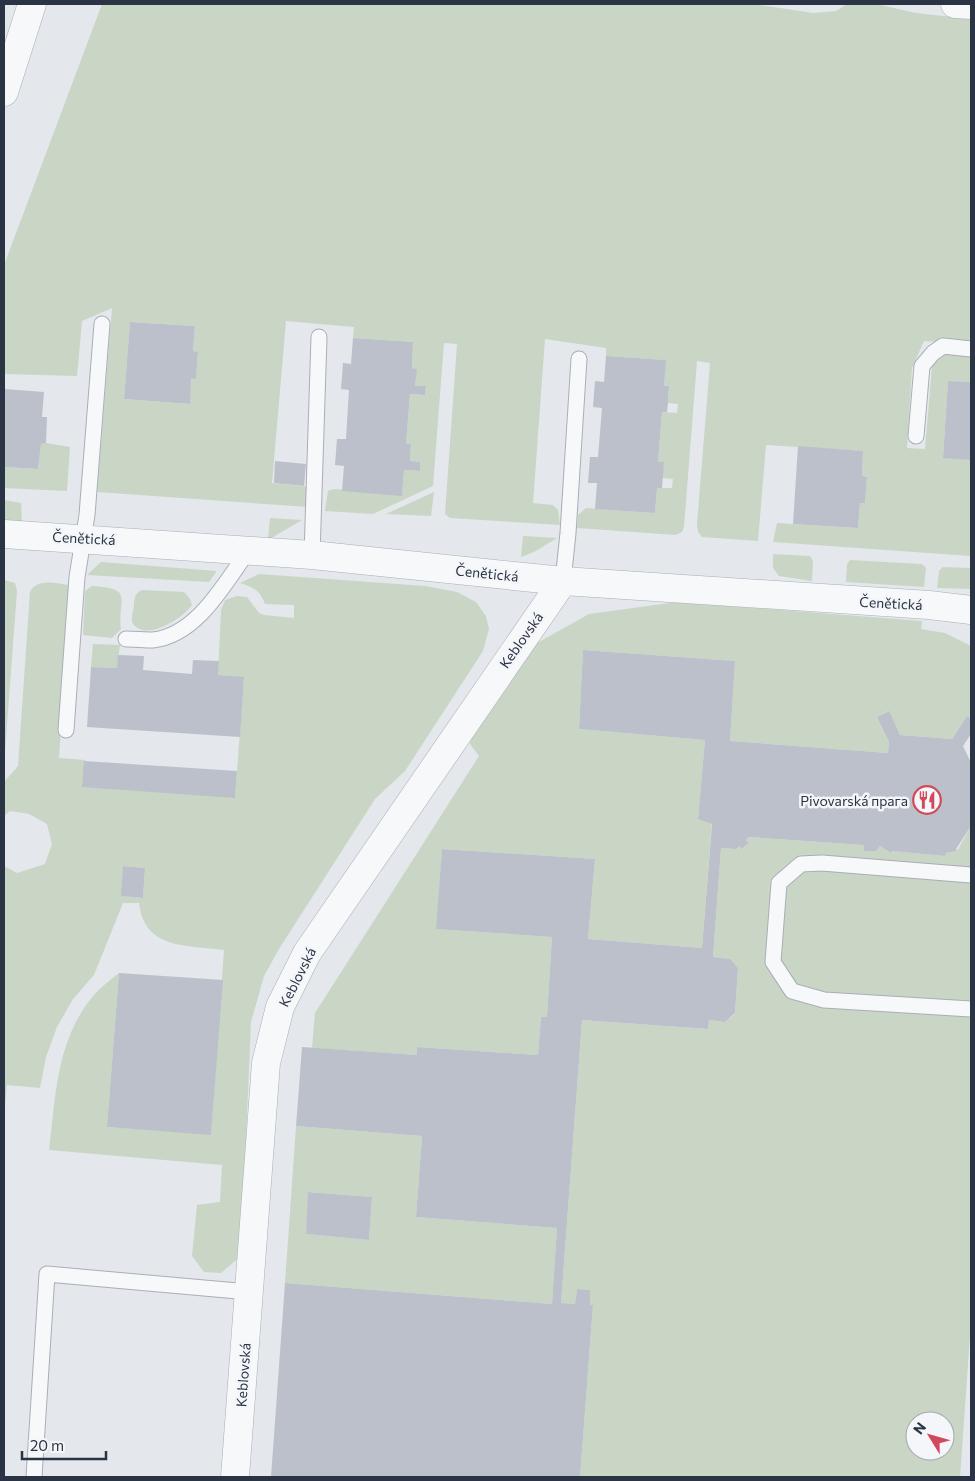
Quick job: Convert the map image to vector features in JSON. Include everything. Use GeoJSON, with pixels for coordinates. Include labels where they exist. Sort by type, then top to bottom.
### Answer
{"type":"FeatureCollection","features":[{"type":"Feature","properties":{"kind":"street"},"geometry":{"type":"LineString","coordinates":[[4,92],[32,4]]}},
{"type":"Feature","properties":{"kind":"street"},"geometry":{"type":"LineString","coordinates":[[955,4],[971,5]]}},
{"type":"Feature","properties":{"kind":"street","name":"Čenětická"},"geometry":{"type":"LineString","coordinates":[[4,534],[249,550],[563,581],[929,605],[971,610]]}},
{"type":"Feature","properties":{"kind":"street","name":"Keblovská"},"geometry":{"type":"LineString","coordinates":[[235,1477],[266,1063],[280,1007],[307,954],[563,581]]}},
{"type":"Feature","properties":{"kind":"lane"},"geometry":{"type":"LineString","coordinates":[[66,730],[77,577],[84,538],[102,324]]}},
{"type":"Feature","properties":{"kind":"lane"},"geometry":{"type":"LineString","coordinates":[[312,555],[319,337]]}},
{"type":"Feature","properties":{"kind":"lane"},"geometry":{"type":"LineString","coordinates":[[916,436],[922,366],[933,353],[943,346],[971,349]]}},
{"type":"Feature","properties":{"kind":"lane"},"geometry":{"type":"LineString","coordinates":[[563,581],[580,359]]}},
{"type":"Feature","properties":{"kind":"lane"},"geometry":{"type":"LineString","coordinates":[[126,639],[154,640],[180,632],[198,618],[249,550]]}},
{"type":"Feature","properties":{"kind":"lane"},"geometry":{"type":"LineString","coordinates":[[971,875],[822,863],[800,864],[779,883],[773,962],[792,991],[824,1000],[971,1009]]}},
{"type":"Feature","properties":{"kind":"lane"},"geometry":{"type":"LineString","coordinates":[[34,1477],[46,1274],[249,1292]]}},
{"type":"Feature","properties":{"kind":"green space"},"geometry":{"type":"Polygon","coordinates":[[[102,4],[753,4],[813,13],[836,11],[847,4],[876,4],[916,13],[971,19],[971,344],[924,341],[912,368],[907,448],[925,449],[932,366],[944,352],[971,356],[971,382],[948,381],[943,457],[971,460],[971,556],[773,542],[777,523],[858,528],[860,503],[865,503],[867,477],[862,476],[863,451],[766,445],[758,541],[702,537],[698,532],[697,524],[710,363],[697,361],[684,527],[682,532],[676,535],[577,528],[578,515],[586,508],[655,513],[657,488],[672,488],[673,479],[662,478],[664,462],[658,462],[662,412],[677,413],[678,404],[668,403],[669,387],[664,386],[665,360],[606,356],[606,348],[545,339],[533,503],[553,505],[558,510],[560,525],[450,518],[445,514],[457,344],[444,343],[433,486],[373,514],[325,511],[328,491],[334,489],[402,495],[404,470],[420,471],[420,462],[410,461],[411,445],[406,444],[410,394],[425,395],[426,386],[415,386],[416,369],[412,368],[413,342],[353,338],[354,327],[286,321],[272,483],[310,487],[308,507],[97,492],[112,308],[82,321],[77,376],[4,374],[4,265],[102,4]],[[130,322],[124,399],[189,404],[191,378],[196,378],[198,352],[193,351],[195,326],[130,322]]]}},
{"type":"Feature","properties":{"kind":"green space"},"geometry":{"type":"Polygon","coordinates":[[[46,443],[70,447],[67,491],[4,488],[4,467],[38,469],[41,444],[46,443]]]}},
{"type":"Feature","properties":{"kind":"green space"},"geometry":{"type":"Polygon","coordinates":[[[434,492],[431,516],[386,514],[434,492]]]}},
{"type":"Feature","properties":{"kind":"green space"},"geometry":{"type":"Polygon","coordinates":[[[4,500],[21,503],[22,523],[4,522],[4,500]]]}},
{"type":"Feature","properties":{"kind":"green space"},"geometry":{"type":"Polygon","coordinates":[[[270,518],[302,520],[268,540],[270,518]]]}},
{"type":"Feature","properties":{"kind":"green space"},"geometry":{"type":"Polygon","coordinates":[[[523,536],[557,538],[534,552],[521,557],[523,536]]]}},
{"type":"Feature","properties":{"kind":"green space"},"geometry":{"type":"Polygon","coordinates":[[[773,554],[810,556],[813,561],[812,581],[779,576],[773,568],[773,554]]]}},
{"type":"Feature","properties":{"kind":"green space"},"geometry":{"type":"Polygon","coordinates":[[[850,560],[922,564],[926,568],[924,587],[846,582],[847,564],[850,560]]]}},
{"type":"Feature","properties":{"kind":"green space"},"geometry":{"type":"Polygon","coordinates":[[[101,562],[216,572],[209,582],[87,575],[101,562]]]}},
{"type":"Feature","properties":{"kind":"green space"},"geometry":{"type":"Polygon","coordinates":[[[943,567],[971,568],[971,589],[937,588],[939,571],[943,567]]]}},
{"type":"Feature","properties":{"kind":"green space"},"geometry":{"type":"Polygon","coordinates":[[[259,574],[425,586],[457,592],[476,602],[486,616],[489,629],[483,651],[405,771],[375,799],[279,949],[264,976],[251,1022],[241,1256],[221,1273],[204,1272],[192,1256],[197,1205],[220,1202],[222,1165],[49,1150],[56,1089],[65,1050],[72,1031],[81,1013],[93,996],[119,973],[107,1127],[211,1134],[224,950],[183,945],[159,937],[149,929],[143,918],[139,903],[123,903],[94,975],[73,999],[57,1027],[46,1057],[40,1088],[7,1085],[4,1115],[4,866],[17,873],[45,864],[52,844],[47,824],[29,814],[10,811],[4,816],[4,782],[18,766],[30,592],[38,584],[48,582],[70,585],[59,758],[85,760],[83,786],[235,797],[244,678],[218,675],[221,610],[225,600],[237,596],[247,597],[259,613],[294,618],[294,605],[265,604],[261,595],[256,590],[240,583],[259,574]],[[123,866],[122,896],[143,898],[145,868],[123,866]]]}},
{"type":"Feature","properties":{"kind":"green space"},"geometry":{"type":"Polygon","coordinates":[[[4,580],[15,583],[17,591],[4,765],[4,580]]]}},
{"type":"Feature","properties":{"kind":"green space"},"geometry":{"type":"Polygon","coordinates":[[[92,586],[114,589],[121,596],[121,629],[112,638],[83,635],[85,591],[92,586]]]}},
{"type":"Feature","properties":{"kind":"green space"},"geometry":{"type":"Polygon","coordinates":[[[142,590],[184,592],[192,605],[181,616],[165,626],[148,630],[140,629],[134,625],[132,619],[135,596],[142,590]]]}},
{"type":"Feature","properties":{"kind":"green space"},"geometry":{"type":"Polygon","coordinates":[[[677,602],[922,621],[921,629],[945,633],[971,646],[971,719],[967,716],[952,739],[900,735],[888,711],[877,717],[889,742],[888,753],[730,741],[735,661],[583,650],[579,729],[705,740],[698,819],[712,820],[702,948],[588,939],[595,859],[442,849],[437,929],[552,937],[547,1017],[541,1017],[538,1055],[417,1047],[417,1055],[312,1048],[315,1013],[479,756],[470,744],[473,723],[530,647],[589,614],[677,602]]]}},
{"type":"Feature","properties":{"kind":"green space"},"geometry":{"type":"Polygon","coordinates":[[[93,644],[120,645],[117,668],[91,667],[93,644]]]}},
{"type":"Feature","properties":{"kind":"green space"},"geometry":{"type":"Polygon","coordinates":[[[971,826],[971,1322],[960,1477],[580,1477],[593,1306],[590,1305],[590,1290],[577,1289],[575,1304],[561,1303],[582,1020],[708,1029],[709,1020],[725,1022],[735,1014],[738,968],[729,959],[713,957],[721,848],[736,849],[740,846],[743,849],[749,843],[746,840],[749,837],[864,845],[865,851],[876,851],[880,846],[891,853],[892,851],[945,856],[946,853],[957,851],[971,826]]]}},
{"type":"Feature","properties":{"kind":"green space"},"geometry":{"type":"Polygon","coordinates":[[[296,1126],[422,1136],[416,1217],[557,1228],[552,1304],[285,1283],[296,1126]],[[309,1192],[306,1234],[369,1240],[372,1197],[309,1192]]]}},
{"type":"Feature","properties":{"kind":"building"},"geometry":{"type":"Polygon","coordinates":[[[130,322],[195,326],[193,351],[198,352],[196,379],[191,378],[190,404],[124,399],[130,322]]]}},
{"type":"Feature","properties":{"kind":"building"},"geometry":{"type":"Polygon","coordinates":[[[353,338],[413,342],[412,368],[417,369],[415,386],[426,386],[425,395],[410,394],[406,444],[411,444],[410,461],[420,462],[420,471],[404,470],[402,496],[342,491],[344,466],[335,465],[337,439],[346,439],[349,390],[341,389],[343,363],[351,364],[353,338]]]}},
{"type":"Feature","properties":{"kind":"building"},"geometry":{"type":"Polygon","coordinates":[[[606,356],[666,360],[664,386],[669,386],[668,403],[667,412],[662,412],[658,462],[664,462],[662,488],[657,488],[655,513],[595,509],[597,483],[588,483],[590,457],[598,457],[602,408],[593,407],[595,381],[604,382],[606,356]]]}},
{"type":"Feature","properties":{"kind":"building"},"geometry":{"type":"Polygon","coordinates":[[[948,381],[971,382],[971,460],[943,458],[948,381]]]}},
{"type":"Feature","properties":{"kind":"building"},"geometry":{"type":"Polygon","coordinates":[[[4,389],[44,392],[42,417],[47,417],[46,443],[41,444],[38,469],[4,467],[4,389]]]}},
{"type":"Feature","properties":{"kind":"building"},"geometry":{"type":"Polygon","coordinates":[[[798,446],[863,451],[862,476],[867,477],[865,503],[860,503],[858,528],[793,524],[798,446]]]}},
{"type":"Feature","properties":{"kind":"building"},"geometry":{"type":"Polygon","coordinates":[[[275,461],[306,464],[304,486],[274,483],[275,461]]]}},
{"type":"Feature","properties":{"kind":"building"},"geometry":{"type":"Polygon","coordinates":[[[583,650],[735,661],[730,741],[888,753],[889,742],[877,717],[889,711],[900,735],[952,739],[967,716],[971,719],[971,734],[963,746],[971,763],[971,826],[956,849],[957,851],[946,853],[945,856],[892,851],[891,853],[880,846],[876,851],[864,851],[864,845],[749,837],[746,840],[749,843],[742,849],[740,846],[736,849],[721,848],[713,957],[730,959],[738,968],[735,1013],[725,1022],[709,1020],[708,1029],[582,1020],[561,1303],[575,1304],[577,1289],[590,1290],[590,1305],[593,1305],[580,1477],[271,1477],[285,1283],[552,1304],[557,1228],[416,1217],[422,1136],[296,1126],[302,1047],[417,1055],[417,1047],[538,1055],[541,1017],[547,1017],[552,937],[436,929],[442,849],[595,859],[588,939],[702,948],[712,824],[698,819],[705,740],[579,729],[583,650]]]}},
{"type":"Feature","properties":{"kind":"building"},"geometry":{"type":"Polygon","coordinates":[[[118,655],[144,656],[143,670],[192,674],[193,660],[219,661],[218,675],[244,677],[240,737],[87,727],[91,667],[117,668],[118,655]]]}},
{"type":"Feature","properties":{"kind":"building"},"geometry":{"type":"Polygon","coordinates":[[[84,761],[237,771],[235,798],[82,787],[84,761]]]}},
{"type":"Feature","properties":{"kind":"building"},"geometry":{"type":"Polygon","coordinates":[[[123,866],[145,868],[143,898],[121,896],[123,866]]]}},
{"type":"Feature","properties":{"kind":"building"},"geometry":{"type":"Polygon","coordinates":[[[119,973],[223,980],[211,1135],[107,1127],[119,973]]]}},
{"type":"Feature","properties":{"kind":"building"},"geometry":{"type":"Polygon","coordinates":[[[308,1192],[372,1197],[369,1240],[306,1234],[308,1192]]]}},
{"type":"Feature","properties":{"kind":"place","name":"Pivovarská прага"},"geometry":{"type":"Point","coordinates":[927,800]}}]}
